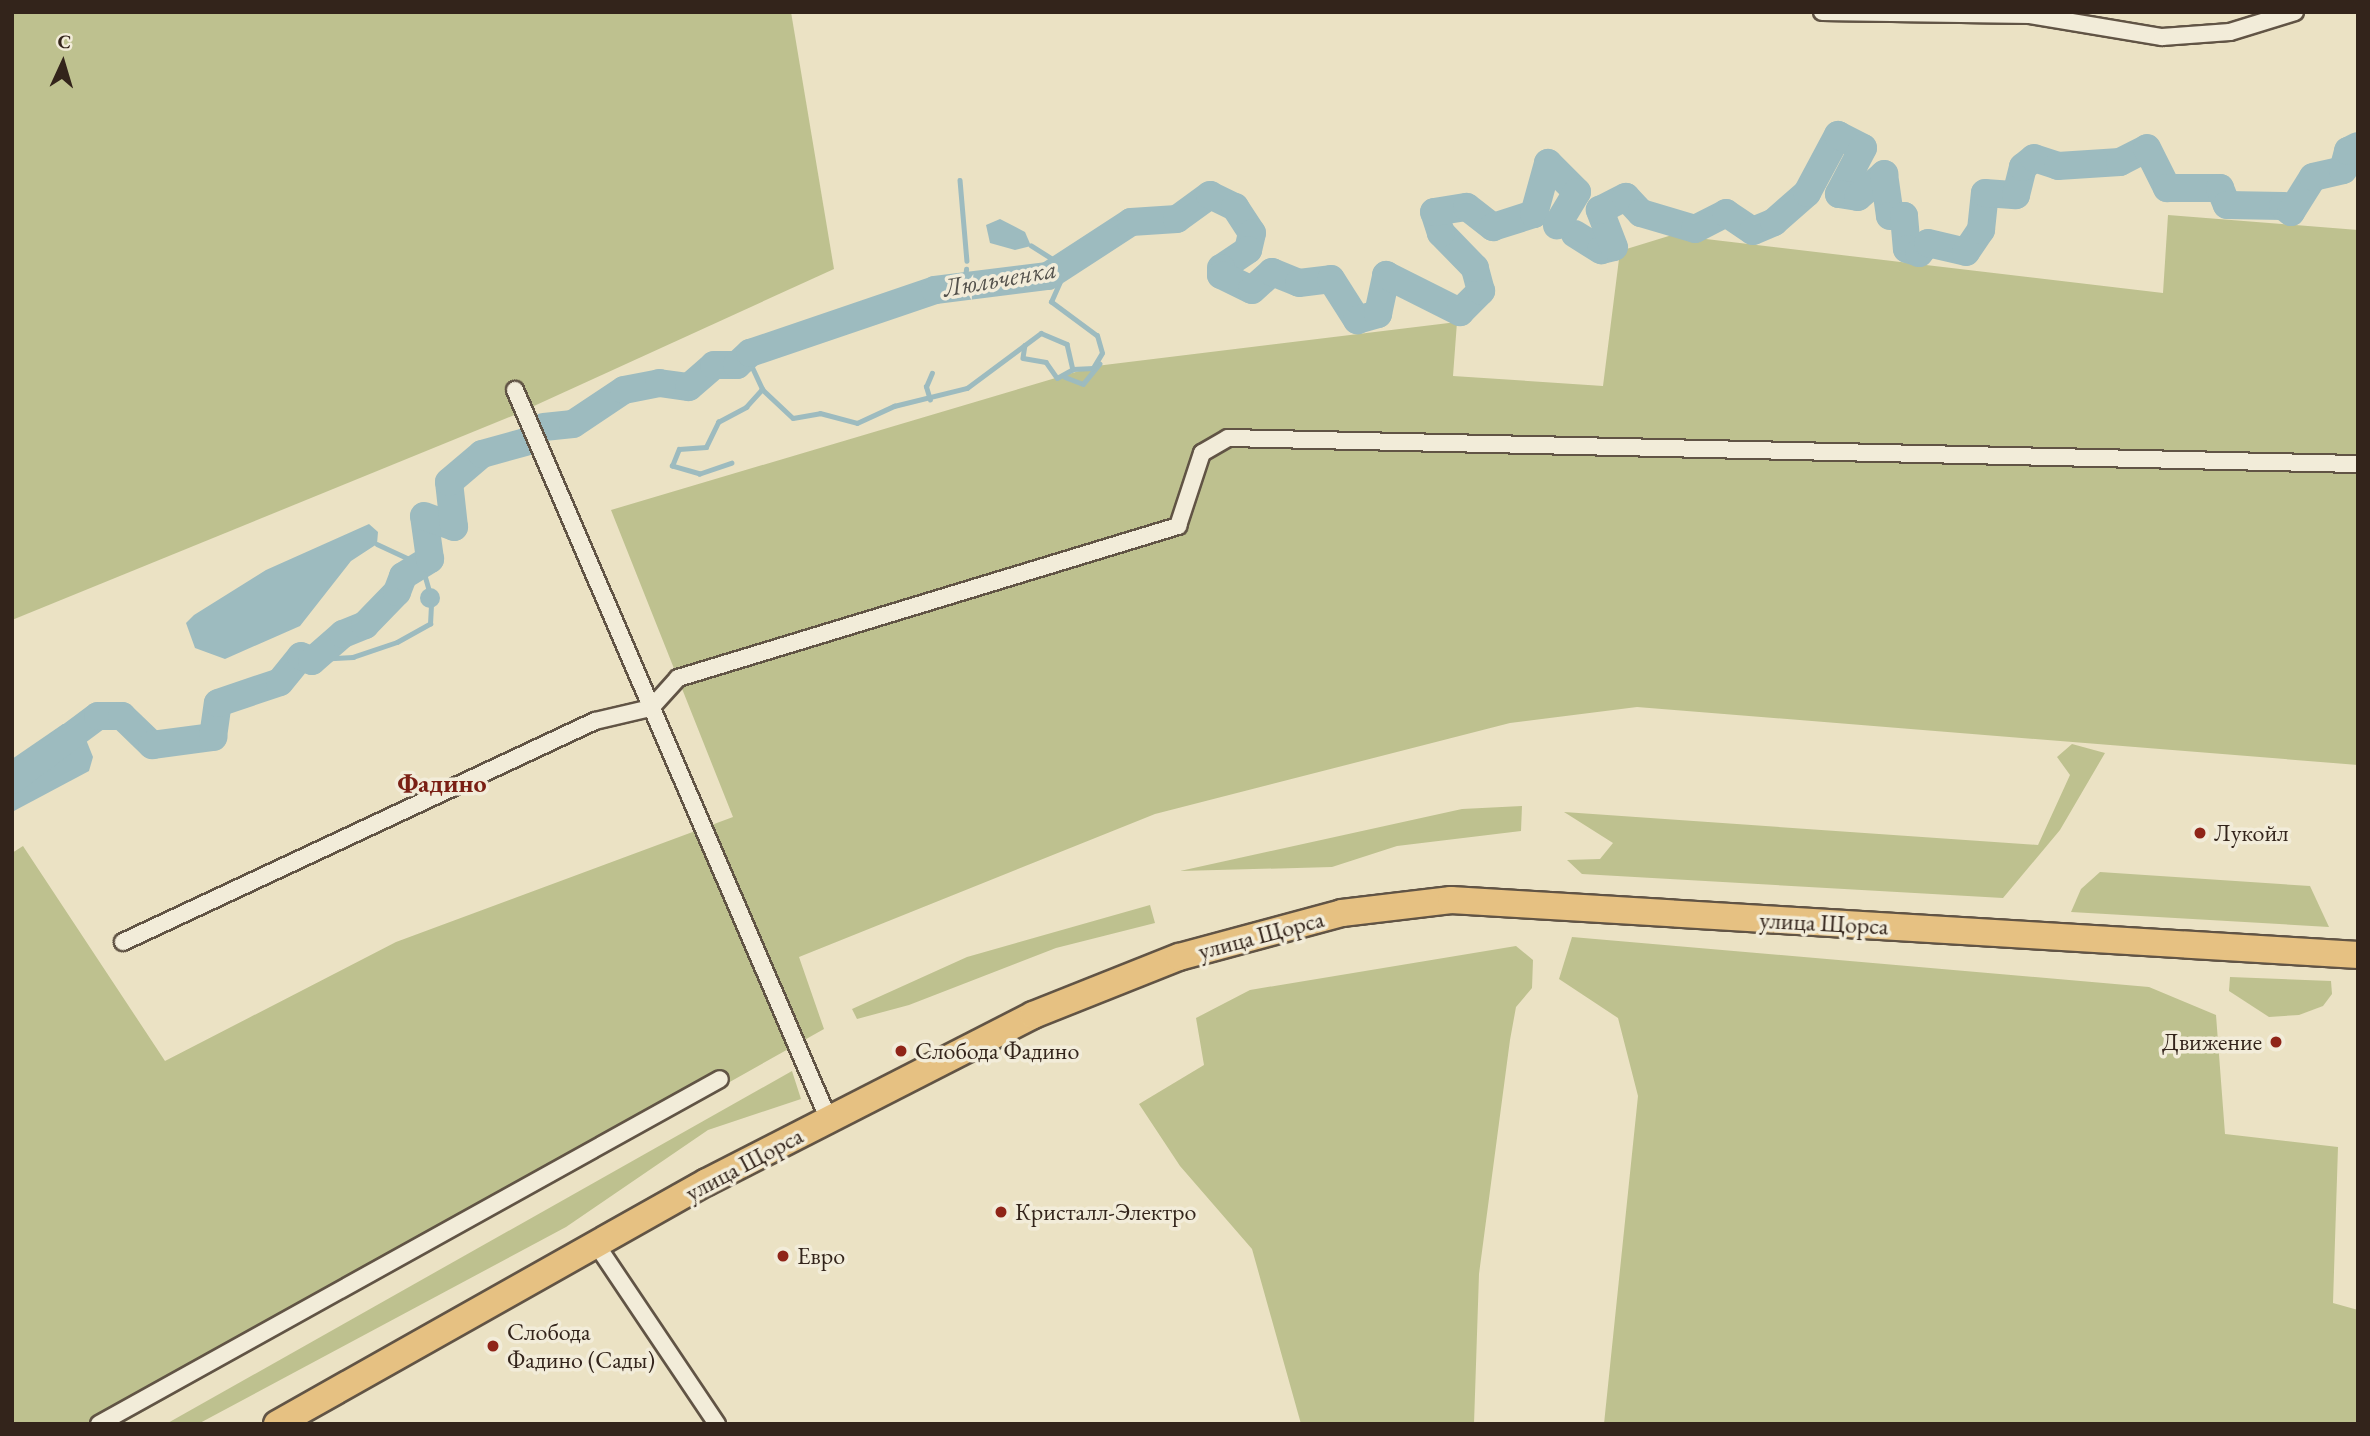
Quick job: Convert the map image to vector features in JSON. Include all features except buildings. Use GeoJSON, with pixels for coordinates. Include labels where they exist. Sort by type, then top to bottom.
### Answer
{"type":"FeatureCollection","features":[{"type":"Feature","properties":{"kind":"main road","name":"улица Щорса"},"geometry":{"type":"LineString","coordinates":[[277,1424],[596,1244],[1033,1015],[1179,957],[1342,913],[1438,902],[2358,955]]}},
{"type":"Feature","properties":{"kind":"street"},"geometry":{"type":"LineString","coordinates":[[1822,12],[2030,15],[2162,37],[2230,32],[2295,12]]}},
{"type":"Feature","properties":{"kind":"street"},"geometry":{"type":"LineString","coordinates":[[515,390],[829,1120]]}},
{"type":"Feature","properties":{"kind":"street"},"geometry":{"type":"LineString","coordinates":[[123,942],[595,721],[651,708],[678,678],[1178,526],[1202,453],[1228,438],[2358,464]]}},
{"type":"Feature","properties":{"kind":"street"},"geometry":{"type":"LineString","coordinates":[[99,1424],[720,1079]]}},
{"type":"Feature","properties":{"kind":"street"},"geometry":{"type":"LineString","coordinates":[[596,1244],[717,1424]]}},
{"type":"Feature","properties":{"kind":"green space"},"geometry":{"type":"Polygon","coordinates":[[[12,12],[791,12],[834,269],[512,416],[12,620],[12,12]]]}},
{"type":"Feature","properties":{"kind":"green space"},"geometry":{"type":"Polygon","coordinates":[[[2168,215],[2358,230],[2358,765],[1637,707],[1510,723],[1155,814],[799,957],[824,1029],[121,1424],[12,1424],[12,853],[23,846],[165,1061],[396,942],[733,817],[611,510],[1096,366],[1457,322],[1453,376],[1603,386],[1620,251],[1672,235],[2163,293],[2168,215]]]}},
{"type":"Feature","properties":{"kind":"green space"},"geometry":{"type":"Polygon","coordinates":[[[2072,744],[2105,753],[2060,830],[2003,898],[1582,874],[1567,860],[1600,859],[1613,843],[1564,812],[2038,845],[2070,775],[2057,757],[2072,744]]]}},
{"type":"Feature","properties":{"kind":"green space"},"geometry":{"type":"Polygon","coordinates":[[[1522,806],[1521,831],[1397,846],[1332,867],[1180,871],[1462,809],[1522,806]]]}},
{"type":"Feature","properties":{"kind":"green space"},"geometry":{"type":"Polygon","coordinates":[[[2100,872],[2310,886],[2329,927],[2071,912],[2081,889],[2100,872]]]}},
{"type":"Feature","properties":{"kind":"green space"},"geometry":{"type":"Polygon","coordinates":[[[1150,905],[1155,923],[1056,948],[909,1005],[857,1019],[852,1009],[967,957],[1150,905]]]}},
{"type":"Feature","properties":{"kind":"green space"},"geometry":{"type":"Polygon","coordinates":[[[1572,937],[2149,987],[2216,1015],[2225,1134],[2338,1147],[2333,1303],[2358,1310],[2358,1424],[1604,1424],[1638,1096],[1618,1018],[1559,979],[1572,937]]]}},
{"type":"Feature","properties":{"kind":"green space"},"geometry":{"type":"Polygon","coordinates":[[[1516,946],[1533,960],[1532,988],[1516,1007],[1510,1040],[1479,1274],[1474,1424],[1301,1424],[1252,1249],[1180,1166],[1139,1104],[1204,1065],[1196,1018],[1250,990],[1516,946]]]}},
{"type":"Feature","properties":{"kind":"green space"},"geometry":{"type":"Polygon","coordinates":[[[2230,977],[2331,981],[2332,994],[2323,1006],[2299,1015],[2269,1017],[2229,991],[2230,977]]]}},
{"type":"Feature","properties":{"kind":"green space"},"geometry":{"type":"Polygon","coordinates":[[[792,1071],[801,1099],[708,1130],[566,1227],[198,1424],[166,1424],[792,1071]]]}},
{"type":"Feature","properties":{"kind":"water"},"geometry":{"type":"Polygon","coordinates":[[[1000,219],[1025,232],[1031,246],[1015,250],[990,243],[986,225],[1000,219]]]}},
{"type":"Feature","properties":{"kind":"water"},"geometry":{"type":"Polygon","coordinates":[[[369,524],[378,532],[377,544],[351,561],[300,626],[225,659],[195,648],[186,623],[194,615],[266,570],[369,524]]]}},
{"type":"Feature","properties":{"kind":"water"},"geometry":{"type":"Polygon","coordinates":[[[430,588],[437,591],[440,598],[437,605],[430,608],[423,605],[420,598],[423,591],[430,588]]]}},
{"type":"Feature","properties":{"kind":"water"},"geometry":{"type":"Polygon","coordinates":[[[63,724],[77,726],[85,737],[93,757],[89,771],[12,812],[12,759],[63,724]]]}},
{"type":"Feature","properties":{"kind":"waterway","name":"Люльченка"},"geometry":{"type":"LineString","coordinates":[[1575,234],[1601,250],[1614,247],[1600,210],[1626,197],[1641,213],[1695,229],[1726,213],[1753,231],[1774,222],[1807,193],[1838,135],[1863,148],[1839,194],[1858,197],[1884,174],[1890,216],[1904,216],[1907,249],[1919,253],[1928,243],[1966,252],[1981,230],[1985,193],[2016,195],[2023,167],[2034,158],[2058,166],[2120,162],[2147,148],[2167,188],[2220,188],[2227,205],[2283,206],[2291,212],[2313,177],[2343,170],[2348,151],[2358,146]]}},
{"type":"Feature","properties":{"kind":"waterway","name":"Люльченка"},"geometry":{"type":"LineString","coordinates":[[544,427],[573,424],[624,390],[659,383],[689,387],[714,365],[737,365],[750,353],[935,290],[1048,276],[1131,222],[1177,219],[1210,195],[1235,207],[1252,233],[1248,250],[1221,268],[1221,275],[1252,290],[1272,272],[1299,283],[1331,279],[1357,320],[1378,314],[1386,275],[1460,312],[1481,291],[1475,268],[1441,233],[1434,212],[1467,207],[1493,227],[1534,214],[1548,163],[1577,192],[1557,225]]}},
{"type":"Feature","properties":{"kind":"waterway"},"geometry":{"type":"LineString","coordinates":[[960,180],[967,261]]}},
{"type":"Feature","properties":{"kind":"waterway"},"geometry":{"type":"LineString","coordinates":[[762,389],[793,418],[820,413],[857,423],[894,406],[967,388],[1041,333],[1067,344],[1073,369],[1093,368],[1102,353],[1097,336],[1051,302],[1066,268],[1031,246]]}},
{"type":"Feature","properties":{"kind":"waterway"},"geometry":{"type":"LineString","coordinates":[[964,284],[966,269]]}},
{"type":"Feature","properties":{"kind":"waterway"},"geometry":{"type":"LineString","coordinates":[[1025,345],[1023,358],[1046,362],[1057,378],[1073,369]]}},
{"type":"Feature","properties":{"kind":"waterway"},"geometry":{"type":"LineString","coordinates":[[732,463],[700,474],[672,466],[679,449],[706,447],[718,422],[746,407],[762,389],[747,357]]}},
{"type":"Feature","properties":{"kind":"waterway"},"geometry":{"type":"LineString","coordinates":[[1065,377],[1083,384],[1099,364]]}},
{"type":"Feature","properties":{"kind":"waterway"},"geometry":{"type":"LineString","coordinates":[[930,400],[926,387],[932,373]]}},
{"type":"Feature","properties":{"kind":"waterway","name":"Люльченка"},"geometry":{"type":"LineString","coordinates":[[12,780],[98,716],[122,716],[152,745],[213,737],[218,703],[280,682],[301,656],[312,661],[343,634],[365,625],[397,592],[403,576],[430,559],[424,516],[454,527],[449,482],[482,454],[525,442]]}},
{"type":"Feature","properties":{"kind":"waterway"},"geometry":{"type":"LineString","coordinates":[[377,544],[422,565],[429,590]]}},
{"type":"Feature","properties":{"kind":"waterway"},"geometry":{"type":"LineString","coordinates":[[316,659],[353,657],[397,642],[430,624],[431,606]]}},
{"type":"Feature","properties":{"kind":"place","name":"Лукойл"},"geometry":{"type":"Point","coordinates":[2200,833]}},
{"type":"Feature","properties":{"kind":"place","name":"Движение"},"geometry":{"type":"Point","coordinates":[2276,1042]}},
{"type":"Feature","properties":{"kind":"place","name":"Слобода Фадино"},"geometry":{"type":"Point","coordinates":[901,1051]}},
{"type":"Feature","properties":{"kind":"place","name":"Кристалл-Электро"},"geometry":{"type":"Point","coordinates":[1001,1212]}},
{"type":"Feature","properties":{"kind":"place","name":"Евро"},"geometry":{"type":"Point","coordinates":[783,1256]}},
{"type":"Feature","properties":{"kind":"place","name":"Слобода Фадино (Сады)"},"geometry":{"type":"Point","coordinates":[493,1346]}},
{"type":"Feature","properties":{"kind":"district","name":"Фадино"},"geometry":{"type":"Point","coordinates":[442,784]}}]}
